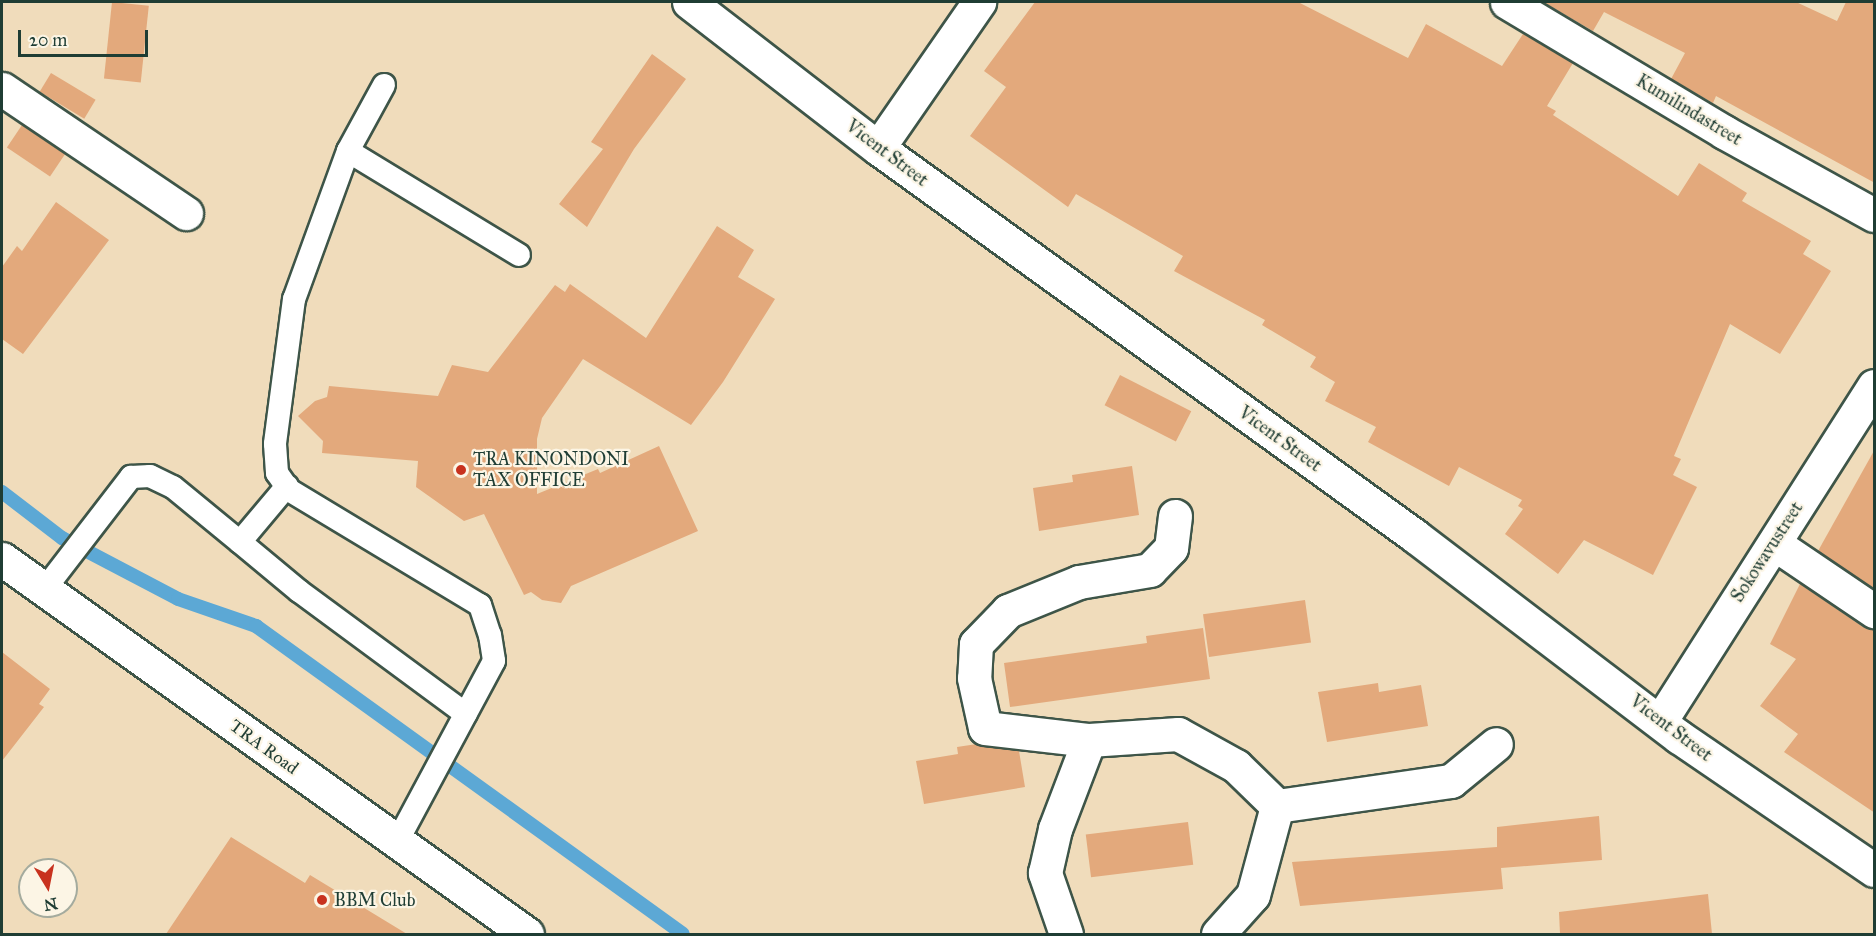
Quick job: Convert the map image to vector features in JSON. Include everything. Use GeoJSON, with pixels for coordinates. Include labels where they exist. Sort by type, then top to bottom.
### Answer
{"type":"FeatureCollection","features":[{"type":"Feature","properties":{"kind":"street","name":"Vicent Street"},"geometry":{"type":"LineString","coordinates":[[689,2],[878,148],[1415,536],[1661,720],[1678,736],[1875,870]]}},
{"type":"Feature","properties":{"kind":"street"},"geometry":{"type":"LineString","coordinates":[[878,148],[979,2]]}},
{"type":"Feature","properties":{"kind":"street","name":"Kumilindastreet"},"geometry":{"type":"LineString","coordinates":[[1507,2],[1724,132],[1875,215]]}},
{"type":"Feature","properties":{"kind":"street"},"geometry":{"type":"LineString","coordinates":[[2,89],[186,213]]}},
{"type":"Feature","properties":{"kind":"street","name":"Sokowavustreet"},"geometry":{"type":"LineString","coordinates":[[1661,720],[1740,592],[1775,544],[1875,386]]}},
{"type":"Feature","properties":{"kind":"street"},"geometry":{"type":"LineString","coordinates":[[1175,516],[1171,548],[1150,570],[1079,582],[1008,611],[976,644],[974,678],[986,728],[1089,740],[1178,734],[1236,766],[1277,806]]}},
{"type":"Feature","properties":{"kind":"street"},"geometry":{"type":"LineString","coordinates":[[1775,544],[1875,611]]}},
{"type":"Feature","properties":{"kind":"street","name":"TRA Road"},"geometry":{"type":"LineString","coordinates":[[2,559],[527,934]]}},
{"type":"Feature","properties":{"kind":"street"},"geometry":{"type":"LineString","coordinates":[[1066,934],[1045,873],[1055,829],[1089,740]]}},
{"type":"Feature","properties":{"kind":"street"},"geometry":{"type":"LineString","coordinates":[[1277,806],[1451,781],[1496,744]]}},
{"type":"Feature","properties":{"kind":"street"},"geometry":{"type":"LineString","coordinates":[[1218,934],[1253,895],[1277,806]]}},
{"type":"Feature","properties":{"kind":"lane"},"geometry":{"type":"LineString","coordinates":[[384,85],[348,151],[294,299],[275,444],[277,473],[287,486],[480,605],[494,661],[397,842]]}},
{"type":"Feature","properties":{"kind":"lane"},"geometry":{"type":"LineString","coordinates":[[348,151],[519,255]]}},
{"type":"Feature","properties":{"kind":"lane"},"geometry":{"type":"LineString","coordinates":[[44,590],[131,477],[150,476],[173,487],[290,584],[466,714]]}},
{"type":"Feature","properties":{"kind":"lane"},"geometry":{"type":"LineString","coordinates":[[240,542],[287,486]]}},
{"type":"Feature","properties":{"kind":"building"},"geometry":{"type":"Polygon","coordinates":[[[112,2],[149,6],[141,82],[104,79],[112,2]]]}},
{"type":"Feature","properties":{"kind":"building"},"geometry":{"type":"Polygon","coordinates":[[[1035,2],[1298,2],[1408,58],[1426,24],[1502,66],[1523,34],[1573,63],[1547,106],[1556,111],[1553,115],[1678,196],[1699,163],[1747,193],[1742,201],[1811,241],[1803,254],[1831,271],[1780,354],[1730,324],[1674,456],[1681,459],[1673,475],[1697,487],[1653,575],[1584,540],[1558,574],[1505,534],[1523,509],[1518,506],[1522,500],[1459,467],[1449,486],[1368,442],[1376,427],[1325,401],[1335,382],[1310,367],[1316,357],[1262,325],[1265,320],[1174,271],[1183,256],[1076,194],[1068,207],[970,136],[1006,87],[984,71],[1035,2]]]}},
{"type":"Feature","properties":{"kind":"building"},"geometry":{"type":"Polygon","coordinates":[[[1543,2],[1796,2],[1837,21],[1846,2],[1875,2],[1875,183],[1716,96],[1713,103],[1671,79],[1685,53],[1604,12],[1593,31],[1543,2]]]}},
{"type":"Feature","properties":{"kind":"building"},"geometry":{"type":"Polygon","coordinates":[[[652,54],[686,79],[634,149],[587,227],[559,204],[603,149],[591,142],[652,54]]]}},
{"type":"Feature","properties":{"kind":"building"},"geometry":{"type":"Polygon","coordinates":[[[51,73],[96,100],[84,119],[40,92],[51,73]]]}},
{"type":"Feature","properties":{"kind":"building"},"geometry":{"type":"Polygon","coordinates":[[[22,125],[65,154],[50,176],[7,147],[22,125]]]}},
{"type":"Feature","properties":{"kind":"building"},"geometry":{"type":"Polygon","coordinates":[[[56,202],[109,240],[23,354],[2,339],[2,267],[17,246],[22,251],[56,202]]]}},
{"type":"Feature","properties":{"kind":"building"},"geometry":{"type":"Polygon","coordinates":[[[717,226],[754,250],[738,277],[775,299],[723,382],[691,425],[583,359],[542,418],[537,439],[537,494],[598,469],[600,473],[659,446],[698,531],[571,586],[561,603],[542,600],[531,592],[524,595],[484,514],[464,521],[416,487],[418,461],[322,453],[323,441],[298,416],[315,401],[327,397],[329,386],[438,396],[452,365],[488,372],[555,285],[565,292],[570,284],[646,338],[717,226]]]}},
{"type":"Feature","properties":{"kind":"building"},"geometry":{"type":"Polygon","coordinates":[[[1120,375],[1191,411],[1176,442],[1105,405],[1120,375]]]}},
{"type":"Feature","properties":{"kind":"building"},"geometry":{"type":"Polygon","coordinates":[[[1875,449],[1875,589],[1818,551],[1875,449]]]}},
{"type":"Feature","properties":{"kind":"building"},"geometry":{"type":"Polygon","coordinates":[[[1132,466],[1139,515],[1039,531],[1033,488],[1073,482],[1072,475],[1132,466]]]}},
{"type":"Feature","properties":{"kind":"building"},"geometry":{"type":"Polygon","coordinates":[[[1800,584],[1863,627],[1875,629],[1875,813],[1784,752],[1798,734],[1760,706],[1796,659],[1770,644],[1800,584]]]}},
{"type":"Feature","properties":{"kind":"building"},"geometry":{"type":"Polygon","coordinates":[[[1305,600],[1311,643],[1209,657],[1203,614],[1305,600]]]}},
{"type":"Feature","properties":{"kind":"building"},"geometry":{"type":"Polygon","coordinates":[[[1203,628],[1210,679],[1010,707],[1004,663],[1147,643],[1146,636],[1203,628]]]}},
{"type":"Feature","properties":{"kind":"building"},"geometry":{"type":"Polygon","coordinates":[[[2,652],[50,689],[39,704],[44,707],[2,761],[2,652]]]}},
{"type":"Feature","properties":{"kind":"building"},"geometry":{"type":"Polygon","coordinates":[[[1378,683],[1379,692],[1421,685],[1428,726],[1327,742],[1318,692],[1378,683]]]}},
{"type":"Feature","properties":{"kind":"building"},"geometry":{"type":"Polygon","coordinates":[[[977,744],[1019,751],[1025,787],[924,804],[916,761],[958,754],[957,747],[977,744]]]}},
{"type":"Feature","properties":{"kind":"building"},"geometry":{"type":"Polygon","coordinates":[[[1599,816],[1602,860],[1501,868],[1503,889],[1300,906],[1292,862],[1497,847],[1497,827],[1599,816]]]}},
{"type":"Feature","properties":{"kind":"building"},"geometry":{"type":"Polygon","coordinates":[[[1188,822],[1193,865],[1091,877],[1086,835],[1188,822]]]}},
{"type":"Feature","properties":{"kind":"building"},"geometry":{"type":"Polygon","coordinates":[[[231,837],[305,883],[310,875],[407,934],[166,934],[231,837]]]}},
{"type":"Feature","properties":{"kind":"building"},"geometry":{"type":"Polygon","coordinates":[[[1708,894],[1712,934],[1560,934],[1559,912],[1708,894]]]}},
{"type":"Feature","properties":{"kind":"waterway"},"geometry":{"type":"LineString","coordinates":[[2,492],[62,538],[178,599],[256,626],[683,934]]}},
{"type":"Feature","properties":{"kind":"place","name":"TRA KINONDONI TAX OFFICE"},"geometry":{"type":"Point","coordinates":[461,470]}},
{"type":"Feature","properties":{"kind":"place","name":"BBM Club"},"geometry":{"type":"Point","coordinates":[322,900]}}]}
